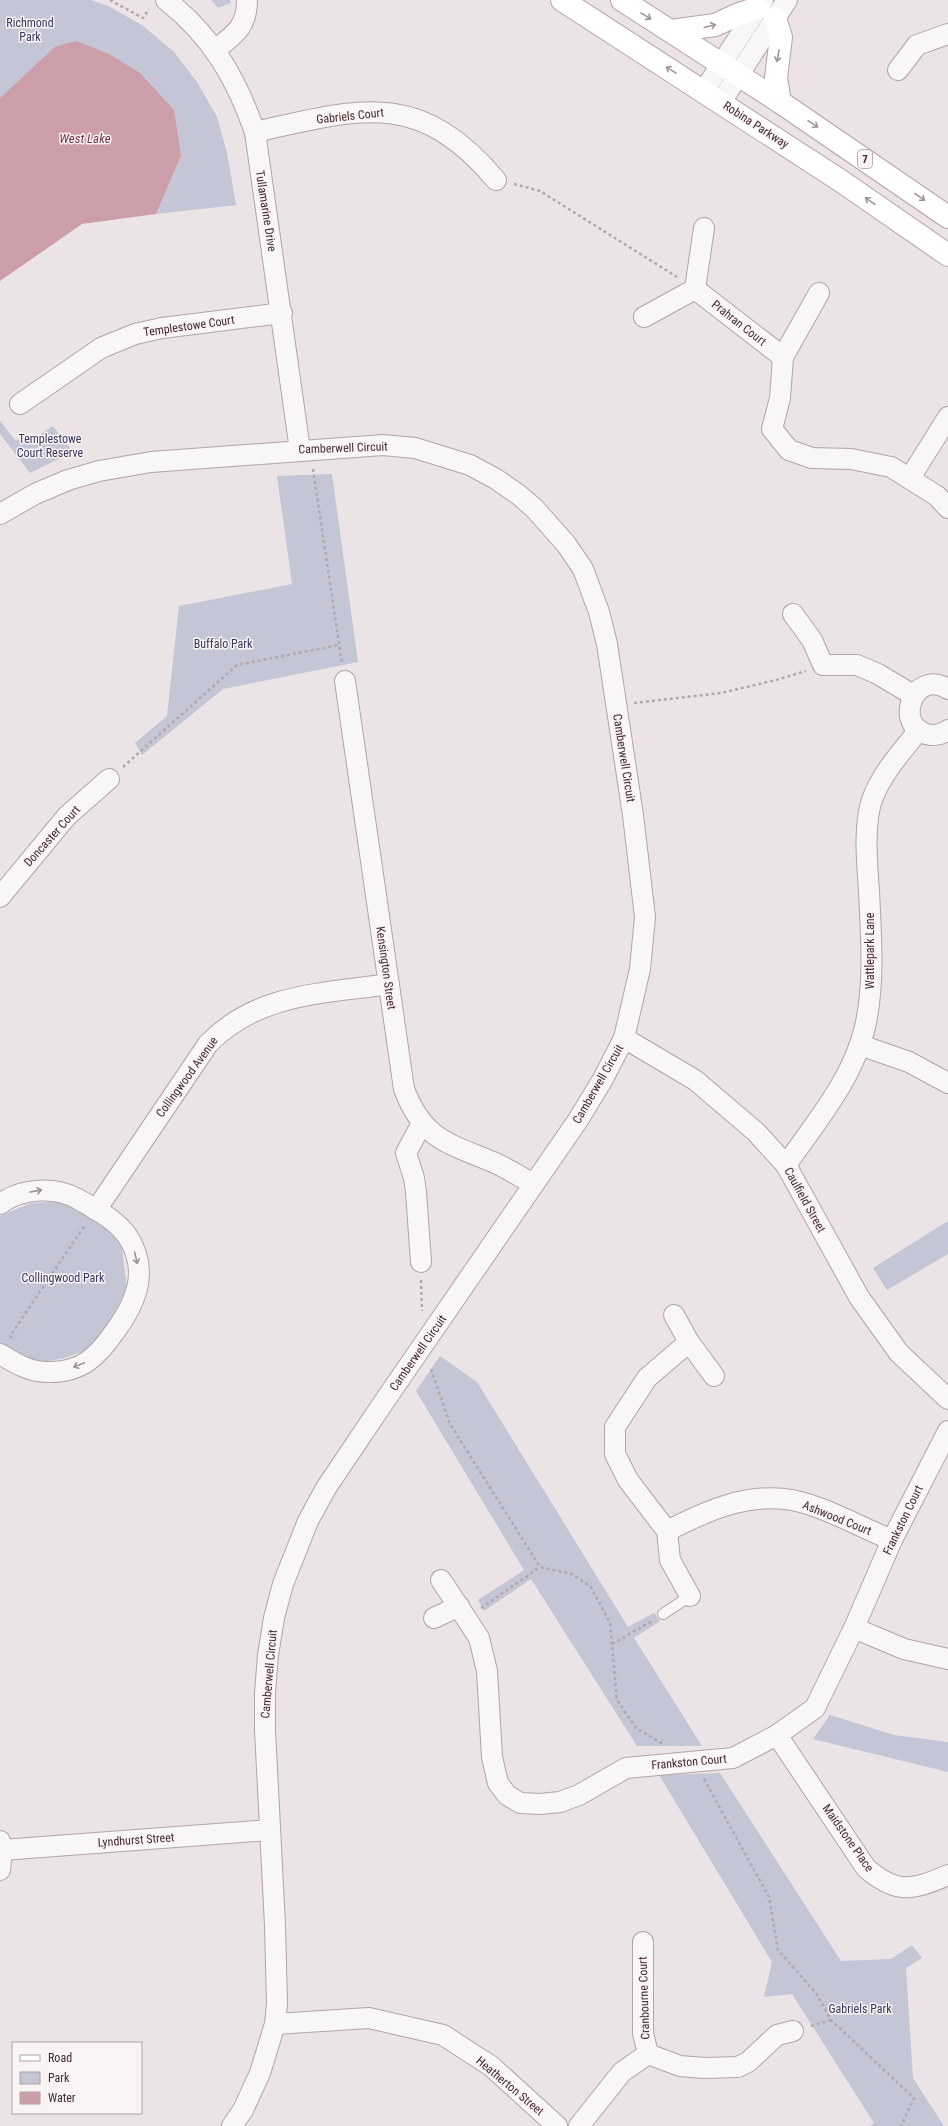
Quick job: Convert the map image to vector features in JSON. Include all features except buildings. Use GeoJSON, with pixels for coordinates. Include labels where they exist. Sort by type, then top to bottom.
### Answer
{"type":"FeatureCollection","features":[{"type":"Feature","properties":{"kind":"main road","name":"Robina Parkway"},"geometry":{"type":"LineString","coordinates":[[562,0],[841,181],[948,255]]}},
{"type":"Feature","properties":{"kind":"main road","name":"7"},"geometry":{"type":"LineString","coordinates":[[622,0],[780,102],[948,217]]}},
{"type":"Feature","properties":{"kind":"main road"},"geometry":{"type":"LineString","coordinates":[[671,31],[715,25],[738,14],[765,9],[781,37],[776,78],[780,102]]}},
{"type":"Feature","properties":{"kind":"street"},"geometry":{"type":"LineString","coordinates":[[216,50],[239,31],[247,13],[247,0]]}},
{"type":"Feature","properties":{"kind":"street"},"geometry":{"type":"LineString","coordinates":[[712,96],[730,70],[765,9],[787,0]]}},
{"type":"Feature","properties":{"kind":"street","name":"Tullamarine Drive"},"geometry":{"type":"LineString","coordinates":[[159,3],[184,14],[216,50],[239,90],[255,132],[282,313],[305,449]]}},
{"type":"Feature","properties":{"kind":"street"},"geometry":{"type":"LineString","coordinates":[[898,70],[917,45],[948,34]]}},
{"type":"Feature","properties":{"kind":"street","name":"Gabriels Court"},"geometry":{"type":"LineString","coordinates":[[255,132],[307,120],[351,113],[389,112],[403,114],[429,123],[443,131],[470,151],[496,180]]}},
{"type":"Feature","properties":{"kind":"street"},"geometry":{"type":"LineString","coordinates":[[644,317],[695,289],[704,228]]}},
{"type":"Feature","properties":{"kind":"street","name":"Prahran Court"},"geometry":{"type":"LineString","coordinates":[[695,289],[783,356]]}},
{"type":"Feature","properties":{"kind":"street"},"geometry":{"type":"LineString","coordinates":[[819,293],[783,356],[780,398],[772,429],[789,450],[812,458],[851,459],[891,467],[937,496],[948,508]]}},
{"type":"Feature","properties":{"kind":"street","name":"Templestowe Court"},"geometry":{"type":"LineString","coordinates":[[20,404],[101,348],[135,334],[162,328],[282,313]]}},
{"type":"Feature","properties":{"kind":"street"},"geometry":{"type":"LineString","coordinates":[[910,478],[948,417]]}},
{"type":"Feature","properties":{"kind":"street","name":"Camberwell Circuit"},"geometry":{"type":"LineString","coordinates":[[0,514],[35,494],[68,480],[99,471],[151,462],[305,449],[383,445],[415,448],[470,465],[496,479],[519,495],[550,525],[566,544],[583,569],[599,612],[607,644],[633,815],[645,918],[640,969],[624,1038],[603,1079],[534,1184],[326,1488],[308,1521],[283,1584],[274,1618],[268,1655],[265,1693],[265,1730],[277,1974],[275,2024],[260,2073],[243,2110],[232,2126]]}},
{"type":"Feature","properties":{"kind":"street"},"geometry":{"type":"LineString","coordinates":[[793,614],[812,640],[823,665],[857,665],[878,674],[914,695]]}},
{"type":"Feature","properties":{"kind":"street","name":"Kensington Street"},"geometry":{"type":"LineString","coordinates":[[345,682],[404,1089],[412,1109],[422,1123],[435,1135],[452,1146],[495,1163],[534,1184]]}},
{"type":"Feature","properties":{"kind":"street"},"geometry":{"type":"LineString","coordinates":[[948,689],[938,685],[929,685],[920,689],[914,695],[909,711],[911,720],[919,730],[936,735],[948,730]]}},
{"type":"Feature","properties":{"kind":"street","name":"Wattlepark Lane"},"geometry":{"type":"LineString","coordinates":[[786,1165],[830,1104],[846,1076],[860,1045],[870,996],[872,965],[867,833],[872,799],[884,776],[919,730]]}},
{"type":"Feature","properties":{"kind":"street","name":"Doncaster Court"},"geometry":{"type":"LineString","coordinates":[[0,897],[62,821],[109,779]]}},
{"type":"Feature","properties":{"kind":"street","name":"Collingwood Avenue"},"geometry":{"type":"LineString","coordinates":[[89,1206],[208,1044],[230,1023],[261,1007],[283,1001],[388,984]]}},
{"type":"Feature","properties":{"kind":"street","name":"Caulfield Street"},"geometry":{"type":"LineString","coordinates":[[624,1038],[695,1080],[756,1132],[786,1165],[859,1297],[899,1353],[948,1398]]}},
{"type":"Feature","properties":{"kind":"street"},"geometry":{"type":"LineString","coordinates":[[860,1045],[909,1062],[948,1083]]}},
{"type":"Feature","properties":{"kind":"street"},"geometry":{"type":"LineString","coordinates":[[421,1262],[415,1185],[406,1154],[422,1123]]}},
{"type":"Feature","properties":{"kind":"street"},"geometry":{"type":"LineString","coordinates":[[0,1204],[17,1194],[45,1190],[60,1191],[89,1206],[118,1226],[128,1236],[133,1248],[139,1273],[139,1285],[127,1314],[102,1351],[92,1360],[67,1370],[48,1372],[24,1368],[0,1354]]}},
{"type":"Feature","properties":{"kind":"street"},"geometry":{"type":"LineString","coordinates":[[674,1315],[689,1342],[714,1376]]}},
{"type":"Feature","properties":{"kind":"street"},"geometry":{"type":"LineString","coordinates":[[689,1342],[647,1378],[615,1427],[615,1454],[628,1480],[667,1531],[670,1560],[690,1596]]}},
{"type":"Feature","properties":{"kind":"street","name":"Frankston Court"},"geometry":{"type":"LineString","coordinates":[[441,1580],[479,1638],[487,1671],[492,1757],[498,1783],[507,1795],[520,1803],[560,1802],[579,1795],[626,1768],[733,1758],[777,1735],[815,1708],[854,1628],[892,1540],[948,1431]]}},
{"type":"Feature","properties":{"kind":"street","name":"Ashwood Court"},"geometry":{"type":"LineString","coordinates":[[667,1531],[694,1517],[727,1504],[758,1498],[792,1500],[828,1512],[892,1540]]}},
{"type":"Feature","properties":{"kind":"street"},"geometry":{"type":"LineString","coordinates":[[434,1618],[462,1612]]}},
{"type":"Feature","properties":{"kind":"street"},"geometry":{"type":"LineString","coordinates":[[854,1628],[904,1649],[948,1659]]}},
{"type":"Feature","properties":{"kind":"street","name":"Maidstone Place"},"geometry":{"type":"LineString","coordinates":[[777,1735],[866,1868],[879,1879],[896,1888],[912,1887],[930,1883],[948,1875]]}},
{"type":"Feature","properties":{"kind":"street","name":"Lyndhurst Street"},"geometry":{"type":"LineString","coordinates":[[1,1845],[270,1830]]}},
{"type":"Feature","properties":{"kind":"street"},"geometry":{"type":"LineString","coordinates":[[0,1870],[1,1845]]}},
{"type":"Feature","properties":{"kind":"street","name":"Cranbourne Court"},"geometry":{"type":"LineString","coordinates":[[642,1942],[643,2033],[648,2054]]}},
{"type":"Feature","properties":{"kind":"street","name":"Heatherton Street"},"geometry":{"type":"LineString","coordinates":[[275,2024],[369,2018],[443,2035],[491,2066],[557,2126]]}},
{"type":"Feature","properties":{"kind":"street","name":"Cranbourne Court"},"geometry":{"type":"LineString","coordinates":[[648,2054],[680,2066],[704,2068],[738,2067],[748,2062],[777,2035],[793,2031]]}},
{"type":"Feature","properties":{"kind":"street","name":"Cranbourne Court"},"geometry":{"type":"LineString","coordinates":[[579,2126],[622,2072],[648,2054]]}},
{"type":"Feature","properties":{"kind":"lane"},"geometry":{"type":"LineString","coordinates":[[663,1614],[690,1596]]}},
{"type":"Feature","properties":{"kind":"path"},"geometry":{"type":"LineString","coordinates":[[110,0],[143,18],[159,3]]}},
{"type":"Feature","properties":{"kind":"path"},"geometry":{"type":"LineString","coordinates":[[496,180],[540,191],[695,289]]}},
{"type":"Feature","properties":{"kind":"path"},"geometry":{"type":"LineString","coordinates":[[305,449],[345,682]]}},
{"type":"Feature","properties":{"kind":"path"},"geometry":{"type":"LineString","coordinates":[[109,779],[237,665],[339,645]]}},
{"type":"Feature","properties":{"kind":"path"},"geometry":{"type":"LineString","coordinates":[[616,705],[721,694],[776,680],[823,665]]}},
{"type":"Feature","properties":{"kind":"path"},"geometry":{"type":"LineString","coordinates":[[15,1340],[10,1336],[87,1222],[73,1213],[89,1206]]}},
{"type":"Feature","properties":{"kind":"path"},"geometry":{"type":"LineString","coordinates":[[421,1262],[422,1316]]}},
{"type":"Feature","properties":{"kind":"path"},"geometry":{"type":"LineString","coordinates":[[422,1347],[450,1424],[540,1567]]}},
{"type":"Feature","properties":{"kind":"path"},"geometry":{"type":"LineString","coordinates":[[462,1612],[540,1567],[572,1574],[591,1587],[610,1623],[617,1700],[636,1728],[668,1747]]}},
{"type":"Feature","properties":{"kind":"path"},"geometry":{"type":"LineString","coordinates":[[612,1644],[663,1614]]}},
{"type":"Feature","properties":{"kind":"path"},"geometry":{"type":"LineString","coordinates":[[693,1762],[769,1897],[778,1950],[816,1993],[831,2020],[914,2098],[901,2126]]}},
{"type":"Feature","properties":{"kind":"green space","name":"Richmond Park"},"geometry":{"type":"Polygon","coordinates":[[[0,0],[91,0],[108,6],[142,25],[174,52],[197,82],[217,117],[227,153],[236,205],[156,214],[181,156],[0,98],[0,0]]]}},
{"type":"Feature","properties":{"kind":"green space"},"geometry":{"type":"Polygon","coordinates":[[[211,0],[230,0],[231,3],[218,8],[211,0]]]}},
{"type":"Feature","properties":{"kind":"green space","name":"Templestowe Court Reserve"},"geometry":{"type":"Polygon","coordinates":[[[0,421],[15,440],[33,439],[53,426],[73,452],[30,473],[0,434],[0,421]]]}},
{"type":"Feature","properties":{"kind":"green space","name":"Buffalo Park"},"geometry":{"type":"Polygon","coordinates":[[[332,474],[358,662],[223,689],[142,755],[135,743],[167,716],[179,606],[292,584],[277,476],[332,474]]]}},
{"type":"Feature","properties":{"kind":"green space","name":"Collingwood Park"},"geometry":{"type":"Polygon","coordinates":[[[57,1195],[82,1208],[125,1244],[122,1249],[127,1288],[131,1294],[89,1356],[84,1351],[64,1358],[44,1362],[41,1367],[0,1345],[0,1216],[31,1203],[50,1202],[57,1195]]]}},
{"type":"Feature","properties":{"kind":"green space"},"geometry":{"type":"Polygon","coordinates":[[[948,1221],[948,1254],[887,1290],[873,1268],[948,1221]]]}},
{"type":"Feature","properties":{"kind":"green space"},"geometry":{"type":"Polygon","coordinates":[[[440,1356],[477,1382],[628,1627],[654,1613],[660,1621],[634,1638],[702,1746],[637,1746],[531,1579],[484,1611],[478,1600],[524,1570],[416,1391],[440,1356]]]}},
{"type":"Feature","properties":{"kind":"green space"},"geometry":{"type":"Polygon","coordinates":[[[830,1715],[894,1735],[948,1742],[948,1772],[813,1739],[830,1715]]]}},
{"type":"Feature","properties":{"kind":"green space","name":"Gabriels Park"},"geometry":{"type":"Polygon","coordinates":[[[720,1773],[841,1961],[891,1959],[912,1945],[922,1958],[906,1968],[913,2078],[944,2126],[870,2126],[874,2123],[792,1994],[764,1997],[772,1962],[659,1775],[720,1773]]]}},
{"type":"Feature","properties":{"kind":"water","name":"West Lake"},"geometry":{"type":"Polygon","coordinates":[[[76,41],[109,54],[140,73],[174,110],[181,156],[156,214],[82,224],[0,281],[0,98],[55,47],[76,41]]]}}]}
